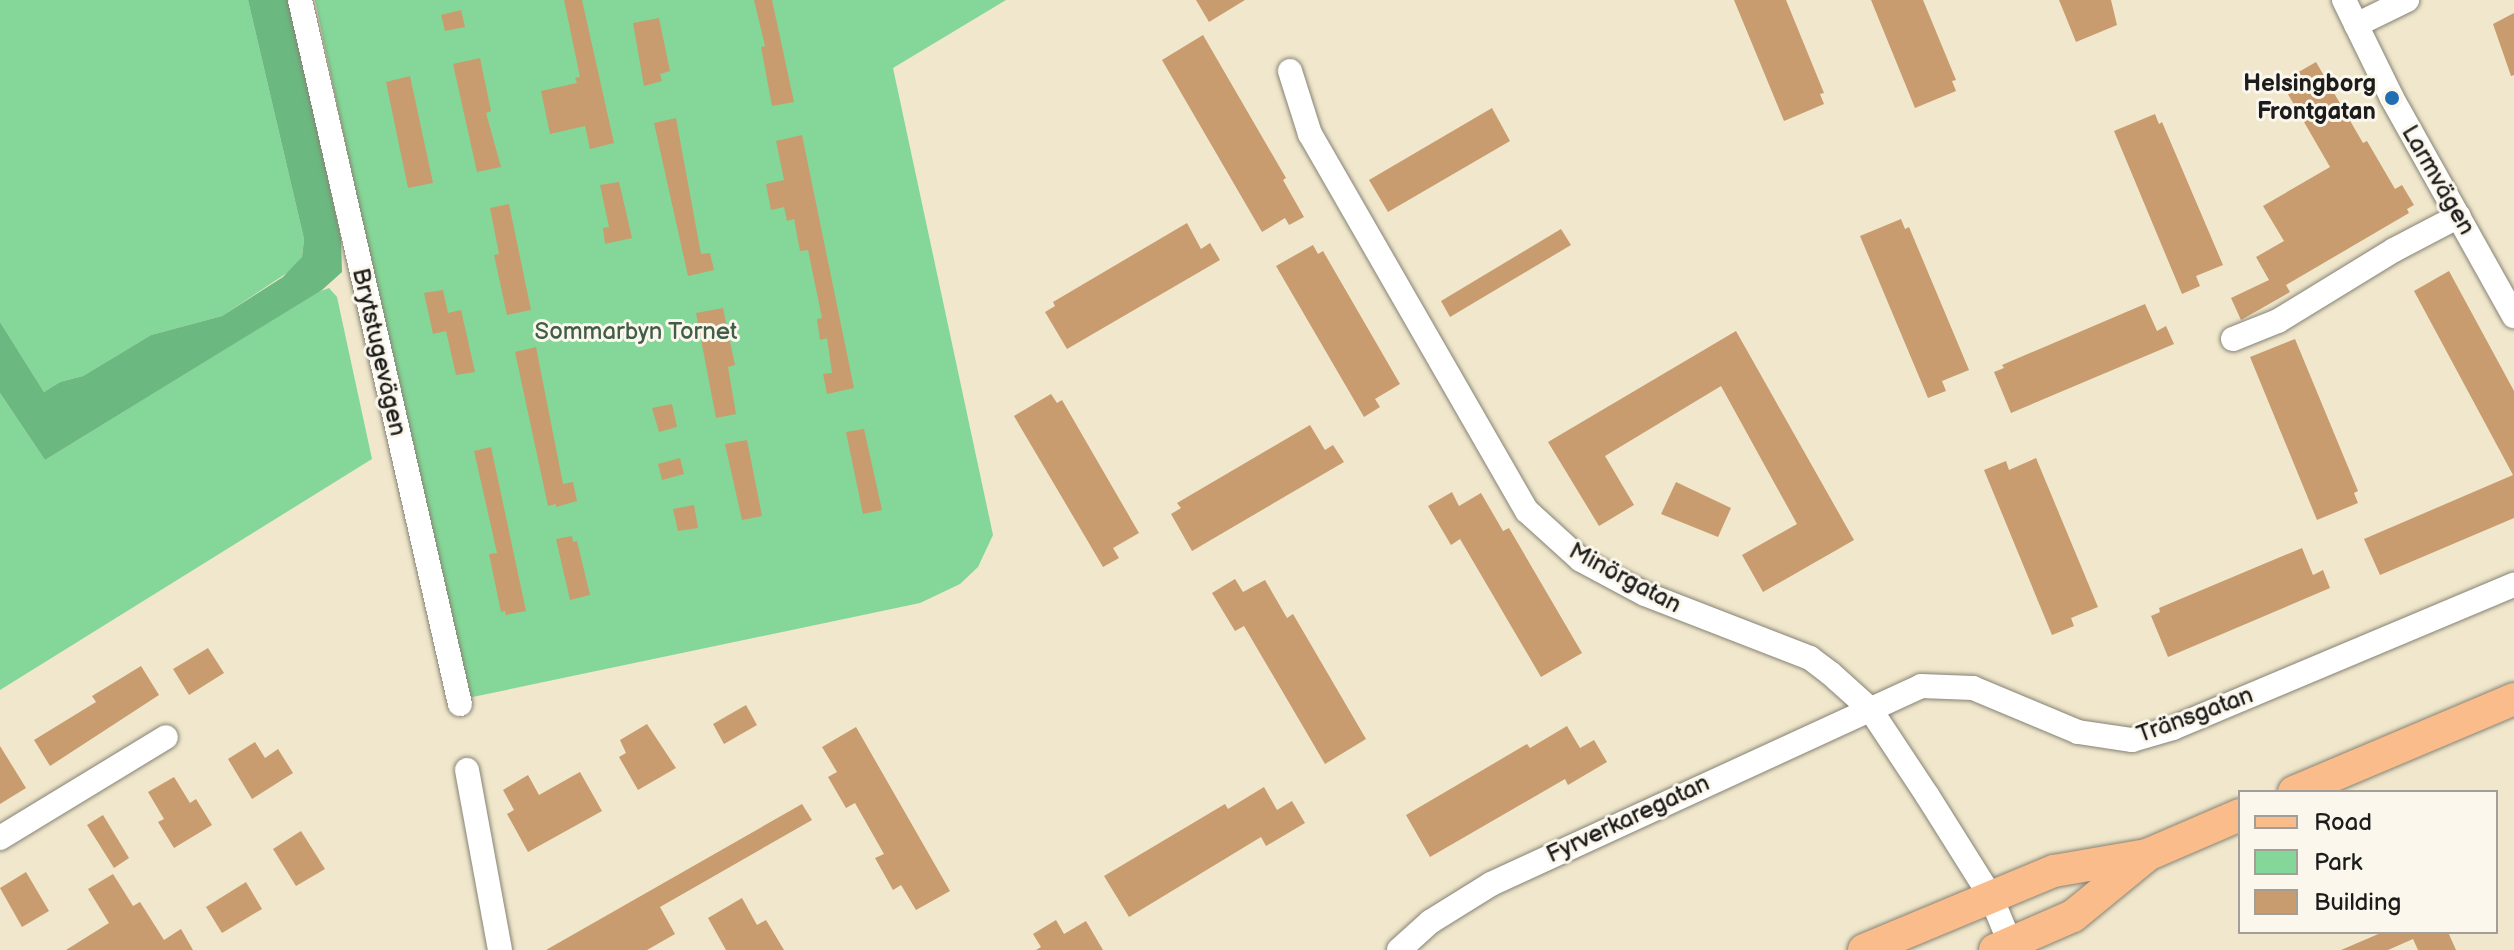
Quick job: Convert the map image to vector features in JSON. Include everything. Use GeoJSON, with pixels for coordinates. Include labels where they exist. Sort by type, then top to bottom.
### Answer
{"type":"FeatureCollection","features":[{"type":"Feature","properties":{"kind":"main road"},"geometry":{"type":"LineString","coordinates":[[2299,790],[2514,699]]}},
{"type":"Feature","properties":{"kind":"main road"},"geometry":{"type":"LineString","coordinates":[[2421,739],[2514,717]]}},
{"type":"Feature","properties":{"kind":"main road"},"geometry":{"type":"LineString","coordinates":[[2002,931],[2054,871],[2147,855],[2238,816]]}},
{"type":"Feature","properties":{"kind":"main road"},"geometry":{"type":"LineString","coordinates":[[1864,950],[2002,931],[2073,916],[2147,855]]}},
{"type":"Feature","properties":{"kind":"street","name":"Brytstugevägen"},"geometry":{"type":"LineString","coordinates":[[300,0],[460,704]]}},
{"type":"Feature","properties":{"kind":"street","name":"Larmvägen"},"geometry":{"type":"LineString","coordinates":[[2344,0],[2514,316]]}},
{"type":"Feature","properties":{"kind":"street"},"geometry":{"type":"LineString","coordinates":[[2356,25],[2407,0]]}},
{"type":"Feature","properties":{"kind":"street","name":"Minörgatan"},"geometry":{"type":"LineString","coordinates":[[1290,71],[1310,134],[1527,511],[1581,560],[1645,594],[1810,658],[1870,709],[2002,931]]}},
{"type":"Feature","properties":{"kind":"street"},"geometry":{"type":"LineString","coordinates":[[2233,339],[2278,321],[2394,250],[2459,216]]}},
{"type":"Feature","properties":{"kind":"street","name":"Tränsgatan"},"geometry":{"type":"LineString","coordinates":[[1870,709],[1921,686],[1973,688],[2078,732],[2132,740],[2173,728],[2514,585]]}},
{"type":"Feature","properties":{"kind":"street","name":"Fyrverkaregatan"},"geometry":{"type":"LineString","coordinates":[[1399,950],[1430,922],[1491,884],[1870,709]]}},
{"type":"Feature","properties":{"kind":"street"},"geometry":{"type":"LineString","coordinates":[[0,838],[166,737]]}},
{"type":"Feature","properties":{"kind":"street"},"geometry":{"type":"LineString","coordinates":[[467,770],[500,950]]}},
{"type":"Feature","properties":{"kind":"green space"},"geometry":{"type":"Polygon","coordinates":[[[0,0],[248,0],[304,239],[302,257],[293,269],[222,316],[151,335],[83,376],[60,382],[44,392],[0,322],[0,0]]]}},
{"type":"Feature","properties":{"kind":"green space"},"geometry":{"type":"Polygon","coordinates":[[[248,0],[289,0],[341,238],[342,272],[322,290],[45,460],[0,393],[0,322],[44,392],[60,382],[83,376],[151,335],[222,316],[283,277],[302,257],[304,239],[248,0]]]}},
{"type":"Feature","properties":{"kind":"green space","name":"Sommarbyn Tornet"},"geometry":{"type":"Polygon","coordinates":[[[315,0],[1006,0],[893,68],[993,535],[978,567],[960,584],[920,603],[463,699],[315,0]]]}},
{"type":"Feature","properties":{"kind":"green space"},"geometry":{"type":"Polygon","coordinates":[[[329,288],[337,297],[372,459],[0,690],[0,393],[45,460],[329,288]]]}},
{"type":"Feature","properties":{"kind":"building"},"geometry":{"type":"Polygon","coordinates":[[[564,0],[582,0],[614,143],[590,149],[585,126],[550,134],[541,91],[577,83],[575,78],[580,77],[564,0]]]}},
{"type":"Feature","properties":{"kind":"building"},"geometry":{"type":"Polygon","coordinates":[[[754,0],[772,0],[794,102],[772,106],[761,47],[765,46],[754,0]]]}},
{"type":"Feature","properties":{"kind":"building"},"geometry":{"type":"Polygon","coordinates":[[[1196,0],[1245,0],[1209,22],[1196,0]]]}},
{"type":"Feature","properties":{"kind":"building"},"geometry":{"type":"Polygon","coordinates":[[[1734,0],[1786,0],[1824,93],[1820,94],[1824,104],[1784,121],[1734,0]]]}},
{"type":"Feature","properties":{"kind":"building"},"geometry":{"type":"Polygon","coordinates":[[[1871,0],[1923,0],[1956,80],[1952,81],[1956,91],[1915,108],[1871,0]]]}},
{"type":"Feature","properties":{"kind":"building"},"geometry":{"type":"Polygon","coordinates":[[[2059,0],[2111,0],[2117,25],[2076,42],[2059,0]]]}},
{"type":"Feature","properties":{"kind":"building"},"geometry":{"type":"Polygon","coordinates":[[[461,10],[465,27],[445,31],[441,15],[461,10]]]}},
{"type":"Feature","properties":{"kind":"building"},"geometry":{"type":"Polygon","coordinates":[[[2514,13],[2514,75],[2511,76],[2493,24],[2514,13]]]}},
{"type":"Feature","properties":{"kind":"building"},"geometry":{"type":"Polygon","coordinates":[[[659,18],[670,71],[660,74],[662,81],[644,86],[633,23],[659,18]]]}},
{"type":"Feature","properties":{"kind":"building"},"geometry":{"type":"Polygon","coordinates":[[[1203,35],[1286,178],[1283,180],[1304,217],[1289,225],[1285,218],[1262,232],[1162,60],[1203,35]]]}},
{"type":"Feature","properties":{"kind":"building"},"geometry":{"type":"Polygon","coordinates":[[[480,58],[491,111],[486,113],[501,167],[477,172],[453,64],[480,58]]]}},
{"type":"Feature","properties":{"kind":"building"},"geometry":{"type":"Polygon","coordinates":[[[2316,62],[2363,143],[2367,141],[2395,189],[2402,185],[2414,205],[2407,209],[2409,213],[2286,285],[2290,292],[2241,320],[2231,298],[2269,280],[2256,257],[2284,241],[2263,206],[2330,167],[2281,82],[2316,62]]]}},
{"type":"Feature","properties":{"kind":"building"},"geometry":{"type":"Polygon","coordinates":[[[410,76],[433,183],[408,188],[386,82],[410,76]]]}},
{"type":"Feature","properties":{"kind":"building"},"geometry":{"type":"Polygon","coordinates":[[[1492,108],[1510,141],[1388,212],[1369,180],[1492,108]]]}},
{"type":"Feature","properties":{"kind":"building"},"geometry":{"type":"Polygon","coordinates":[[[2155,114],[2159,124],[2162,122],[2223,265],[2196,276],[2200,286],[2182,294],[2114,131],[2155,114]]]}},
{"type":"Feature","properties":{"kind":"building"},"geometry":{"type":"Polygon","coordinates":[[[676,118],[701,254],[710,253],[714,270],[688,276],[654,123],[676,118]]]}},
{"type":"Feature","properties":{"kind":"building"},"geometry":{"type":"Polygon","coordinates":[[[802,135],[854,388],[827,394],[823,374],[832,373],[827,338],[820,340],[817,319],[822,318],[808,250],[800,251],[794,219],[787,221],[784,207],[771,210],[766,184],[784,180],[776,141],[802,135]]]}},
{"type":"Feature","properties":{"kind":"building"},"geometry":{"type":"Polygon","coordinates":[[[619,182],[632,238],[605,244],[603,228],[609,227],[600,185],[619,182]]]}},
{"type":"Feature","properties":{"kind":"building"},"geometry":{"type":"Polygon","coordinates":[[[509,204],[531,310],[507,315],[494,255],[499,254],[490,208],[509,204]]]}},
{"type":"Feature","properties":{"kind":"building"},"geometry":{"type":"Polygon","coordinates":[[[1901,219],[1905,229],[1909,227],[1969,370],[1942,381],[1946,391],[1928,398],[1860,236],[1901,219]]]}},
{"type":"Feature","properties":{"kind":"building"},"geometry":{"type":"Polygon","coordinates":[[[1187,223],[1201,249],[1210,243],[1220,260],[1067,349],[1045,312],[1055,306],[1053,302],[1187,223]]]}},
{"type":"Feature","properties":{"kind":"building"},"geometry":{"type":"Polygon","coordinates":[[[1561,229],[1571,245],[1450,317],[1441,301],[1561,229]]]}},
{"type":"Feature","properties":{"kind":"building"},"geometry":{"type":"Polygon","coordinates":[[[1313,245],[1318,254],[1323,251],[1400,384],[1375,399],[1380,407],[1364,417],[1276,266],[1313,245]]]}},
{"type":"Feature","properties":{"kind":"building"},"geometry":{"type":"Polygon","coordinates":[[[2449,271],[2514,391],[2514,518],[2380,575],[2364,539],[2513,475],[2414,291],[2449,271]]]}},
{"type":"Feature","properties":{"kind":"building"},"geometry":{"type":"Polygon","coordinates":[[[443,290],[448,313],[461,310],[475,372],[456,375],[446,331],[433,334],[424,293],[443,290]]]}},
{"type":"Feature","properties":{"kind":"building"},"geometry":{"type":"Polygon","coordinates":[[[2145,304],[2157,331],[2166,326],[2174,344],[2011,413],[1994,372],[2004,368],[2002,365],[2145,304]]]}},
{"type":"Feature","properties":{"kind":"building"},"geometry":{"type":"Polygon","coordinates":[[[723,308],[735,365],[728,367],[736,414],[716,418],[696,313],[723,308]]]}},
{"type":"Feature","properties":{"kind":"building"},"geometry":{"type":"Polygon","coordinates":[[[1736,331],[1854,540],[1763,592],[1742,555],[1797,524],[1721,386],[1605,456],[1634,505],[1599,526],[1548,442],[1736,331]]]}},
{"type":"Feature","properties":{"kind":"building"},"geometry":{"type":"Polygon","coordinates":[[[2295,339],[2358,491],[2354,493],[2358,503],[2317,520],[2250,357],[2295,339]]]}},
{"type":"Feature","properties":{"kind":"building"},"geometry":{"type":"Polygon","coordinates":[[[536,347],[563,484],[573,482],[577,501],[556,507],[556,504],[548,506],[515,352],[536,347]]]}},
{"type":"Feature","properties":{"kind":"building"},"geometry":{"type":"Polygon","coordinates":[[[1051,394],[1057,403],[1062,400],[1139,533],[1113,548],[1119,558],[1103,567],[1014,416],[1051,394]]]}},
{"type":"Feature","properties":{"kind":"building"},"geometry":{"type":"Polygon","coordinates":[[[672,404],[677,427],[659,432],[652,408],[672,404]]]}},
{"type":"Feature","properties":{"kind":"building"},"geometry":{"type":"Polygon","coordinates":[[[1310,425],[1325,450],[1333,445],[1344,462],[1192,551],[1171,514],[1181,508],[1177,503],[1310,425]]]}},
{"type":"Feature","properties":{"kind":"building"},"geometry":{"type":"Polygon","coordinates":[[[864,429],[882,510],[863,514],[846,432],[864,429]]]}},
{"type":"Feature","properties":{"kind":"building"},"geometry":{"type":"Polygon","coordinates":[[[747,440],[762,516],[742,520],[725,444],[747,440]]]}},
{"type":"Feature","properties":{"kind":"building"},"geometry":{"type":"Polygon","coordinates":[[[491,447],[526,611],[506,615],[505,611],[501,612],[489,554],[497,553],[474,451],[491,447]]]}},
{"type":"Feature","properties":{"kind":"building"},"geometry":{"type":"Polygon","coordinates":[[[680,458],[684,474],[662,480],[658,464],[680,458]]]}},
{"type":"Feature","properties":{"kind":"building"},"geometry":{"type":"Polygon","coordinates":[[[2036,458],[2098,607],[2071,618],[2074,626],[2052,635],[1984,470],[2006,461],[2009,470],[2036,458]]]}},
{"type":"Feature","properties":{"kind":"building"},"geometry":{"type":"Polygon","coordinates":[[[1676,482],[1731,508],[1718,537],[1661,514],[1676,482]]]}},
{"type":"Feature","properties":{"kind":"building"},"geometry":{"type":"Polygon","coordinates":[[[1452,492],[1459,506],[1481,493],[1503,531],[1509,528],[1582,653],[1541,677],[1460,539],[1451,545],[1428,506],[1452,492]]]}},
{"type":"Feature","properties":{"kind":"building"},"geometry":{"type":"Polygon","coordinates":[[[694,505],[698,528],[678,531],[673,509],[694,505]]]}},
{"type":"Feature","properties":{"kind":"building"},"geometry":{"type":"Polygon","coordinates":[[[572,536],[573,542],[577,541],[590,595],[570,600],[556,539],[572,536]]]}},
{"type":"Feature","properties":{"kind":"building"},"geometry":{"type":"Polygon","coordinates":[[[2302,548],[2313,575],[2323,570],[2330,588],[2168,657],[2151,616],[2160,612],[2159,608],[2302,548]]]}},
{"type":"Feature","properties":{"kind":"building"},"geometry":{"type":"Polygon","coordinates":[[[1235,579],[1243,592],[1265,580],[1287,618],[1293,614],[1366,739],[1325,764],[1244,626],[1235,631],[1212,593],[1235,579]]]}},
{"type":"Feature","properties":{"kind":"building"},"geometry":{"type":"Polygon","coordinates":[[[208,648],[224,673],[189,695],[173,669],[208,648]]]}},
{"type":"Feature","properties":{"kind":"building"},"geometry":{"type":"Polygon","coordinates":[[[141,666],[159,695],[50,766],[34,740],[96,702],[92,696],[141,666]]]}},
{"type":"Feature","properties":{"kind":"building"},"geometry":{"type":"Polygon","coordinates":[[[746,705],[757,725],[724,744],[713,724],[746,705]]]}},
{"type":"Feature","properties":{"kind":"building"},"geometry":{"type":"Polygon","coordinates":[[[647,724],[676,768],[638,790],[619,757],[626,753],[620,740],[647,724]]]}},
{"type":"Feature","properties":{"kind":"building"},"geometry":{"type":"Polygon","coordinates":[[[1567,726],[1580,748],[1594,740],[1607,762],[1568,785],[1565,779],[1430,857],[1406,815],[1527,744],[1530,748],[1567,726]]]}},
{"type":"Feature","properties":{"kind":"building"},"geometry":{"type":"Polygon","coordinates":[[[856,727],[950,891],[916,910],[901,885],[893,890],[875,858],[884,854],[855,803],[846,808],[828,777],[837,772],[822,747],[856,727]]]}},
{"type":"Feature","properties":{"kind":"building"},"geometry":{"type":"Polygon","coordinates":[[[255,742],[265,758],[278,749],[293,773],[252,799],[228,759],[255,742]]]}},
{"type":"Feature","properties":{"kind":"building"},"geometry":{"type":"Polygon","coordinates":[[[0,746],[26,788],[0,804],[0,746]]]}},
{"type":"Feature","properties":{"kind":"building"},"geometry":{"type":"Polygon","coordinates":[[[580,772],[602,811],[528,852],[507,814],[514,810],[503,790],[528,775],[539,795],[580,772]]]}},
{"type":"Feature","properties":{"kind":"building"},"geometry":{"type":"Polygon","coordinates":[[[174,777],[190,803],[196,799],[212,825],[174,848],[158,822],[164,819],[148,792],[174,777]]]}},
{"type":"Feature","properties":{"kind":"building"},"geometry":{"type":"Polygon","coordinates":[[[1264,787],[1277,810],[1292,801],[1305,823],[1266,846],[1261,837],[1129,917],[1104,876],[1225,804],[1228,809],[1264,787]]]}},
{"type":"Feature","properties":{"kind":"building"},"geometry":{"type":"Polygon","coordinates":[[[802,804],[812,820],[660,907],[675,934],[647,950],[546,950],[802,804]]]}},
{"type":"Feature","properties":{"kind":"building"},"geometry":{"type":"Polygon","coordinates":[[[103,815],[129,858],[114,868],[87,825],[103,815]]]}},
{"type":"Feature","properties":{"kind":"building"},"geometry":{"type":"Polygon","coordinates":[[[301,831],[325,869],[296,886],[273,849],[301,831]]]}},
{"type":"Feature","properties":{"kind":"building"},"geometry":{"type":"Polygon","coordinates":[[[26,872],[49,911],[22,927],[0,888],[26,872]]]}},
{"type":"Feature","properties":{"kind":"building"},"geometry":{"type":"Polygon","coordinates":[[[113,874],[133,906],[140,902],[164,940],[181,929],[193,950],[66,950],[109,923],[88,889],[113,874]]]}},
{"type":"Feature","properties":{"kind":"building"},"geometry":{"type":"Polygon","coordinates":[[[246,882],[262,909],[222,933],[206,907],[246,882]]]}},
{"type":"Feature","properties":{"kind":"building"},"geometry":{"type":"Polygon","coordinates":[[[742,898],[757,925],[766,920],[784,950],[726,950],[708,918],[742,898]]]}},
{"type":"Feature","properties":{"kind":"building"},"geometry":{"type":"Polygon","coordinates":[[[1056,920],[1064,934],[1086,921],[1103,950],[1036,950],[1041,947],[1033,934],[1056,920]]]}},
{"type":"Feature","properties":{"kind":"building"},"geometry":{"type":"Polygon","coordinates":[[[2378,934],[2449,934],[2456,950],[2418,950],[2413,939],[2388,950],[2341,950],[2378,934]]]}},
{"type":"Feature","properties":{"kind":"place","name":"Helsingborg Frontgatan"},"geometry":{"type":"Point","coordinates":[2392,98]}}]}
